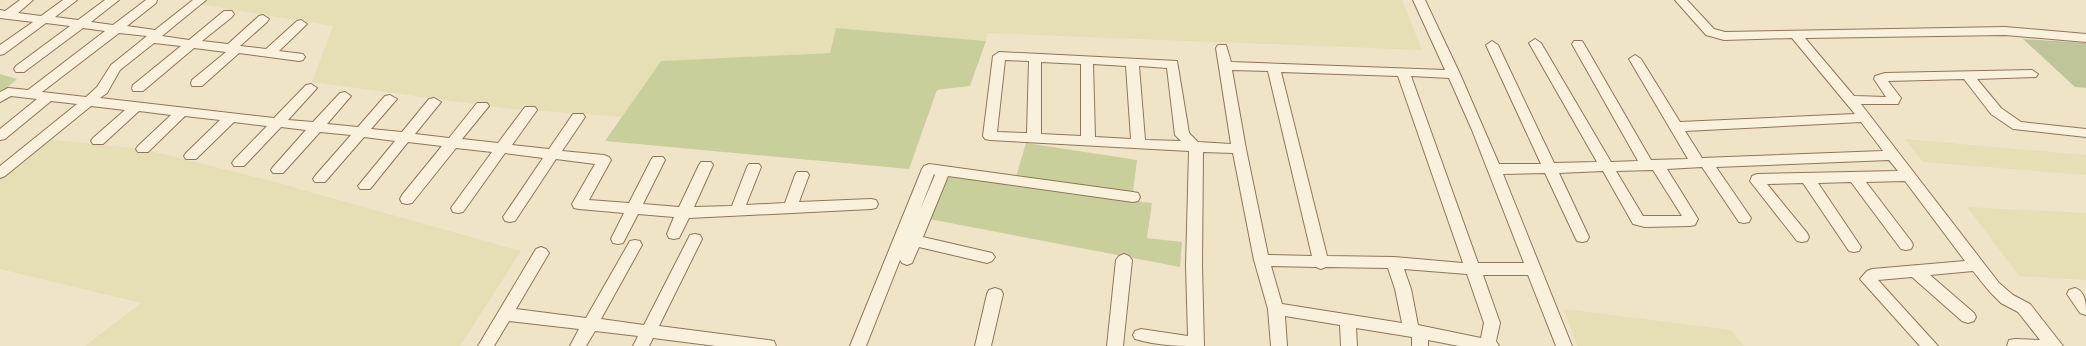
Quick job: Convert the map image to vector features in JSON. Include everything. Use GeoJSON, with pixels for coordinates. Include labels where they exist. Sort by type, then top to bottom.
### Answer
{"type":"FeatureCollection","features":[{"type":"Feature","properties":{"kind":"street"},"geometry":{"type":"LineString","coordinates":[[3,14],[27,0]]}},
{"type":"Feature","properties":{"kind":"street"},"geometry":{"type":"LineString","coordinates":[[0,51],[70,0]]}},
{"type":"Feature","properties":{"kind":"street"},"geometry":{"type":"LineString","coordinates":[[20,69],[113,0]]}},
{"type":"Feature","properties":{"kind":"street"},"geometry":{"type":"LineString","coordinates":[[0,173],[102,90],[115,68],[200,0]]}},
{"type":"Feature","properties":{"kind":"street"},"geometry":{"type":"LineString","coordinates":[[1419,0],[1454,74],[1495,169],[1564,346]]}},
{"type":"Feature","properties":{"kind":"street"},"geometry":{"type":"LineString","coordinates":[[1681,0],[1710,32],[1724,36],[2005,31],[2086,38]]}},
{"type":"Feature","properties":{"kind":"street"},"geometry":{"type":"LineString","coordinates":[[32,94],[152,1]]}},
{"type":"Feature","properties":{"kind":"street"},"geometry":{"type":"LineString","coordinates":[[3,14],[116,29],[192,44],[299,57]]}},
{"type":"Feature","properties":{"kind":"street"},"geometry":{"type":"LineString","coordinates":[[138,88],[228,14]]}},
{"type":"Feature","properties":{"kind":"street"},"geometry":{"type":"LineString","coordinates":[[197,83],[263,20]]}},
{"type":"Feature","properties":{"kind":"street"},"geometry":{"type":"LineString","coordinates":[[269,53],[301,24]]}},
{"type":"Feature","properties":{"kind":"street"},"geometry":{"type":"LineString","coordinates":[[1796,35],[1865,118],[1994,287],[2006,299],[2024,308],[2055,346]]}},
{"type":"Feature","properties":{"kind":"street"},"geometry":{"type":"LineString","coordinates":[[1535,43],[1638,220],[1645,222],[1690,221],[1691,219],[1652,165],[1578,44]]}},
{"type":"Feature","properties":{"kind":"street"},"geometry":{"type":"LineString","coordinates":[[1492,45],[1582,237]]}},
{"type":"Feature","properties":{"kind":"street"},"geometry":{"type":"LineString","coordinates":[[1222,48],[1239,149],[1262,260],[1276,308],[1279,346]]}},
{"type":"Feature","properties":{"kind":"street"},"geometry":{"type":"LineString","coordinates":[[1141,335],[1196,345],[1194,266],[1196,148],[1182,135],[1173,64],[999,56],[990,136],[1088,140],[1098,142],[1138,142],[1196,148],[1239,149]]}},
{"type":"Feature","properties":{"kind":"street"},"geometry":{"type":"LineString","coordinates":[[1034,138],[1035,58]]}},
{"type":"Feature","properties":{"kind":"street"},"geometry":{"type":"LineString","coordinates":[[1635,59],[1676,127],[1744,218]]}},
{"type":"Feature","properties":{"kind":"street"},"geometry":{"type":"LineString","coordinates":[[1087,61],[1088,140]]}},
{"type":"Feature","properties":{"kind":"street"},"geometry":{"type":"LineString","coordinates":[[1132,63],[1138,142]]}},
{"type":"Feature","properties":{"kind":"street"},"geometry":{"type":"LineString","coordinates":[[1224,66],[1454,74]]}},
{"type":"Feature","properties":{"kind":"street"},"geometry":{"type":"LineString","coordinates":[[1273,67],[1321,262]]}},
{"type":"Feature","properties":{"kind":"street"},"geometry":{"type":"LineString","coordinates":[[1276,308],[1337,318],[1348,322],[1417,336],[1488,346],[1492,323],[1403,72]]}},
{"type":"Feature","properties":{"kind":"street"},"geometry":{"type":"LineString","coordinates":[[1849,100],[1894,101],[1894,98],[1880,78],[1885,77],[2032,74]]}},
{"type":"Feature","properties":{"kind":"street"},"geometry":{"type":"LineString","coordinates":[[1968,75],[2009,123],[2018,126],[2086,133]]}},
{"type":"Feature","properties":{"kind":"street"},"geometry":{"type":"LineString","coordinates":[[239,163],[312,88]]}},
{"type":"Feature","properties":{"kind":"street"},"geometry":{"type":"LineString","coordinates":[[0,98],[8,92],[32,94],[604,160],[579,204],[684,213],[871,204]]}},
{"type":"Feature","properties":{"kind":"street"},"geometry":{"type":"LineString","coordinates":[[0,136],[49,96]]}},
{"type":"Feature","properties":{"kind":"street"},"geometry":{"type":"LineString","coordinates":[[278,170],[345,96]]}},
{"type":"Feature","properties":{"kind":"street"},"geometry":{"type":"LineString","coordinates":[[320,179],[390,99]]}},
{"type":"Feature","properties":{"kind":"street"},"geometry":{"type":"LineString","coordinates":[[365,186],[434,102]]}},
{"type":"Feature","properties":{"kind":"street"},"geometry":{"type":"LineString","coordinates":[[98,141],[138,106]]}},
{"type":"Feature","properties":{"kind":"street"},"geometry":{"type":"LineString","coordinates":[[407,199],[482,106]]}},
{"type":"Feature","properties":{"kind":"street"},"geometry":{"type":"LineString","coordinates":[[458,208],[530,110]]}},
{"type":"Feature","properties":{"kind":"street"},"geometry":{"type":"LineString","coordinates":[[143,149],[183,112]]}},
{"type":"Feature","properties":{"kind":"street"},"geometry":{"type":"LineString","coordinates":[[191,156],[231,117]]}},
{"type":"Feature","properties":{"kind":"street"},"geometry":{"type":"LineString","coordinates":[[510,216],[578,117]]}},
{"type":"Feature","properties":{"kind":"street"},"geometry":{"type":"LineString","coordinates":[[1676,127],[1865,118]]}},
{"type":"Feature","properties":{"kind":"street"},"geometry":{"type":"LineString","coordinates":[[1495,169],[1550,169],[1893,155]]}},
{"type":"Feature","properties":{"kind":"street"},"geometry":{"type":"LineString","coordinates":[[618,239],[658,160]]}},
{"type":"Feature","properties":{"kind":"street"},"geometry":{"type":"LineString","coordinates":[[674,234],[706,165]]}},
{"type":"Feature","properties":{"kind":"street"},"geometry":{"type":"LineString","coordinates":[[737,210],[754,167]]}},
{"type":"Feature","properties":{"kind":"street"},"geometry":{"type":"LineString","coordinates":[[858,346],[929,169],[1133,196]]}},
{"type":"Feature","properties":{"kind":"street"},"geometry":{"type":"LineString","coordinates":[[907,259],[943,171]]}},
{"type":"Feature","properties":{"kind":"street"},"geometry":{"type":"LineString","coordinates":[[790,208],[802,175]]}},
{"type":"Feature","properties":{"kind":"street"},"geometry":{"type":"LineString","coordinates":[[1854,176],[1906,245]]}},
{"type":"Feature","properties":{"kind":"street"},"geometry":{"type":"LineString","coordinates":[[1802,237],[1757,181],[1761,179],[1910,176]]}},
{"type":"Feature","properties":{"kind":"street"},"geometry":{"type":"LineString","coordinates":[[1807,178],[1854,247]]}},
{"type":"Feature","properties":{"kind":"street"},"geometry":{"type":"LineString","coordinates":[[641,346],[650,331],[695,239]]}},
{"type":"Feature","properties":{"kind":"street"},"geometry":{"type":"LineString","coordinates":[[915,241],[987,257]]}},
{"type":"Feature","properties":{"kind":"street"},"geometry":{"type":"LineString","coordinates":[[578,346],[635,245]]}},
{"type":"Feature","properties":{"kind":"street"},"geometry":{"type":"LineString","coordinates":[[486,346],[541,253]]}},
{"type":"Feature","properties":{"kind":"street"},"geometry":{"type":"LineString","coordinates":[[1115,346],[1124,260]]}},
{"type":"Feature","properties":{"kind":"street"},"geometry":{"type":"LineString","coordinates":[[1262,260],[1394,263],[1474,269],[1533,269]]}},
{"type":"Feature","properties":{"kind":"street"},"geometry":{"type":"LineString","coordinates":[[1394,263],[1417,336]]}},
{"type":"Feature","properties":{"kind":"street"},"geometry":{"type":"LineString","coordinates":[[1930,346],[1868,278],[1872,275],[1978,266]]}},
{"type":"Feature","properties":{"kind":"street"},"geometry":{"type":"LineString","coordinates":[[1916,272],[1968,317]]}},
{"type":"Feature","properties":{"kind":"street"},"geometry":{"type":"LineString","coordinates":[[983,346],[995,294]]}},
{"type":"Feature","properties":{"kind":"street"},"geometry":{"type":"LineString","coordinates":[[2075,294],[2086,308]]}},
{"type":"Feature","properties":{"kind":"street"},"geometry":{"type":"LineString","coordinates":[[505,314],[650,331],[685,341],[768,346]]}},
{"type":"Feature","properties":{"kind":"street"},"geometry":{"type":"LineString","coordinates":[[1348,322],[1349,346]]}},
{"type":"Feature","properties":{"kind":"street"},"geometry":{"type":"LineString","coordinates":[[2015,345],[2042,346]]}},
{"type":"Feature","properties":{"kind":"shaded area"},"geometry":{"type":"Polygon","coordinates":[[[200,0],[1402,0],[1422,50],[987,33],[986,41],[836,28],[830,53],[661,61],[622,117],[503,108],[312,82],[333,26],[197,4],[200,0]]]}},
{"type":"Feature","properties":{"kind":"shaded area"},"geometry":{"type":"Polygon","coordinates":[[[45,139],[143,149],[271,181],[521,251],[460,346],[85,346],[141,303],[0,269],[0,173],[45,139]]]}},
{"type":"Feature","properties":{"kind":"shaded area"},"geometry":{"type":"Polygon","coordinates":[[[1905,139],[2086,155],[2086,175],[1923,162],[1905,139]]]}},
{"type":"Feature","properties":{"kind":"shaded area"},"geometry":{"type":"Polygon","coordinates":[[[1967,207],[2086,213],[2086,280],[2019,276],[1967,207]]]}},
{"type":"Feature","properties":{"kind":"shaded area"},"geometry":{"type":"Polygon","coordinates":[[[1564,309],[1731,330],[1744,346],[1577,346],[1564,309]]]}},
{"type":"Feature","properties":{"kind":"green space"},"geometry":{"type":"Polygon","coordinates":[[[836,28],[986,41],[970,86],[937,90],[909,169],[605,141],[661,61],[830,53],[836,28]]]}},
{"type":"Feature","properties":{"kind":"green space"},"geometry":{"type":"Polygon","coordinates":[[[2023,39],[2086,43],[2086,88],[2075,87],[2023,39]]]}},
{"type":"Feature","properties":{"kind":"green space"},"geometry":{"type":"Polygon","coordinates":[[[0,74],[17,79],[0,94],[0,74]]]}},
{"type":"Feature","properties":{"kind":"green space"},"geometry":{"type":"Polygon","coordinates":[[[1026,143],[1137,160],[1133,192],[1016,177],[1026,143]]]}},
{"type":"Feature","properties":{"kind":"green space"},"geometry":{"type":"Polygon","coordinates":[[[945,176],[1152,203],[1147,238],[1182,242],[1180,267],[929,219],[945,176]]]}}]}
